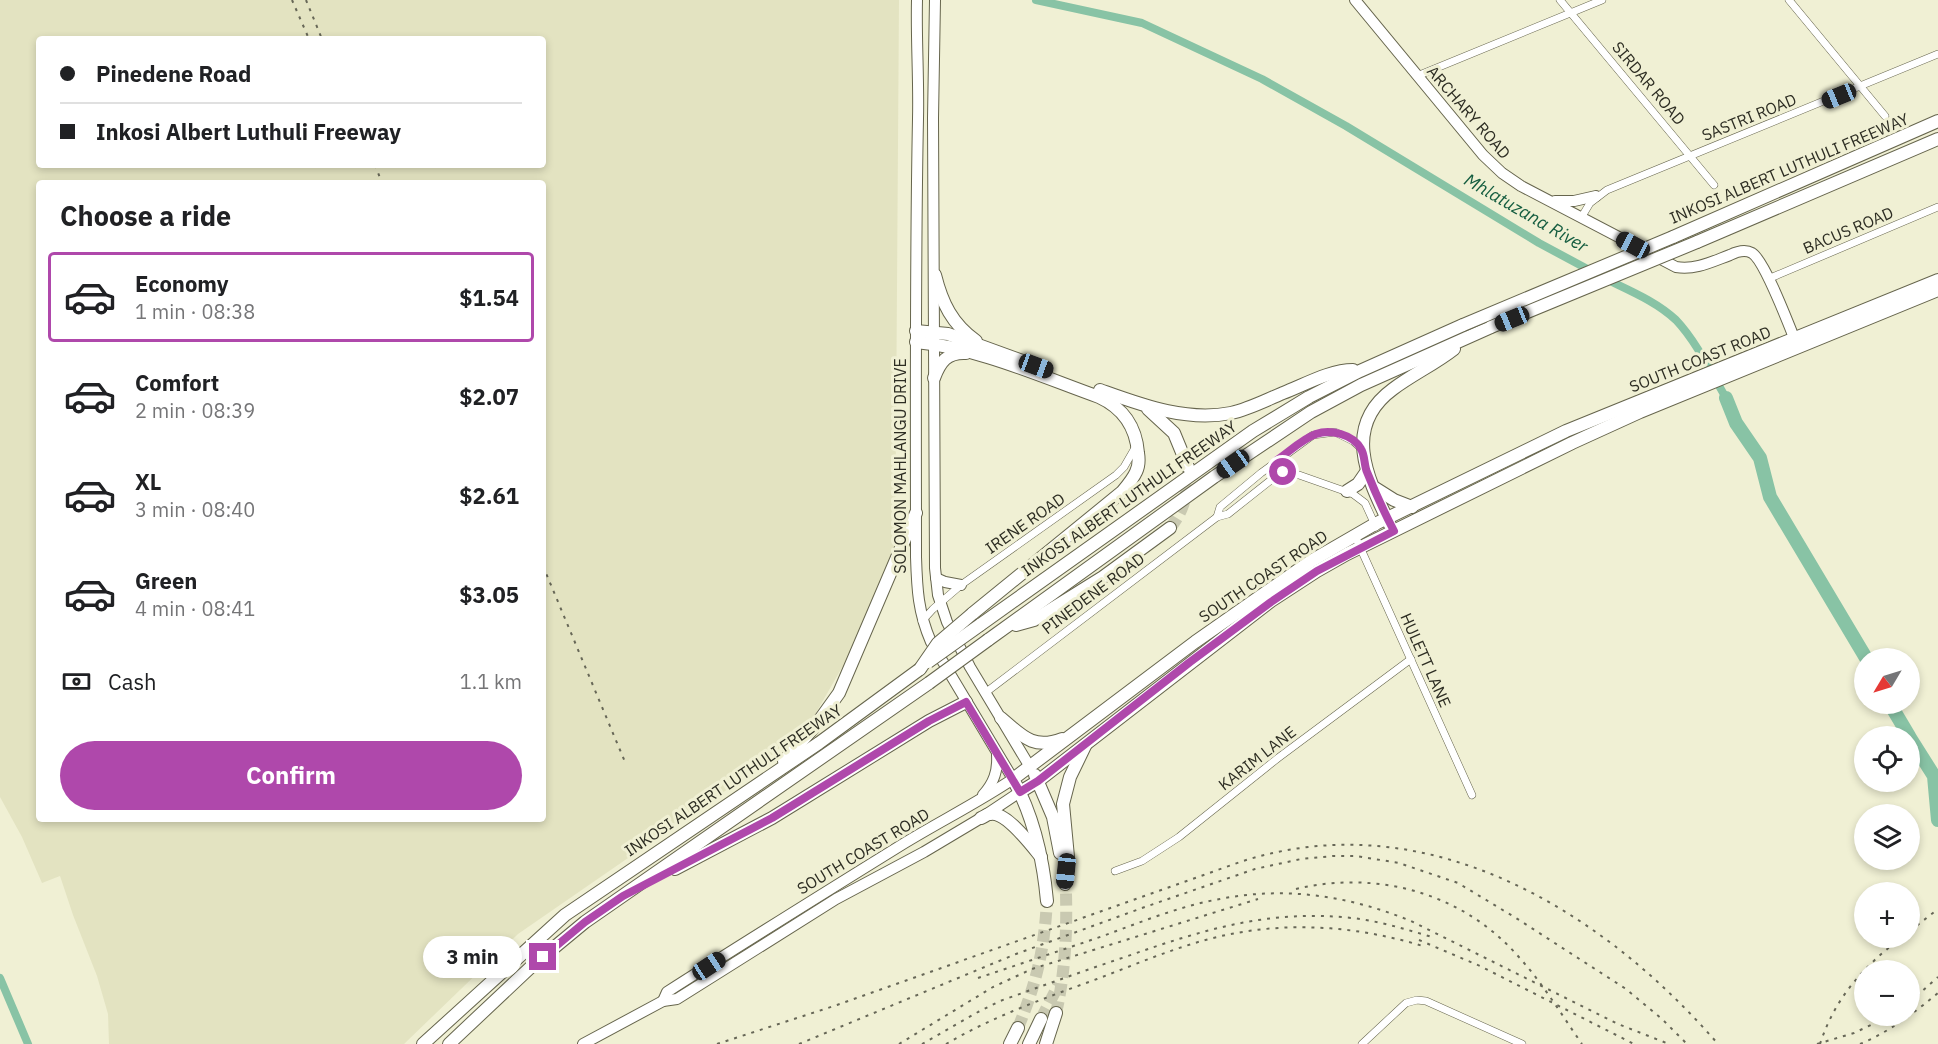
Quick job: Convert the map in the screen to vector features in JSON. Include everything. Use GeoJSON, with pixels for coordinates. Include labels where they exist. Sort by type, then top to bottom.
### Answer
{"type":"FeatureCollection","features":[{"type":"Feature","properties":{"kind":"highway","name":"INKOSI ALBERT LUTHULI FREEWAY"},"geometry":{"type":"LineString","coordinates":[[423,1044],[565,915],[769,777],[1233,444],[1309,397],[1360,370],[1938,121]]}},
{"type":"Feature","properties":{"kind":"highway","name":"INKOSI ALBERT LUTHULI FREEWAY"},"geometry":{"type":"LineString","coordinates":[[449,1044],[552,949],[623,896],[929,683],[1101,557],[1301,418],[1361,385],[1491,327],[1938,140]]}},
{"type":"Feature","properties":{"kind":"highway"},"geometry":{"type":"LineString","coordinates":[[935,275],[943,304],[956,323],[966,334],[993,350]]}},
{"type":"Feature","properties":{"kind":"highway","name":"SOUTH COAST ROAD"},"geometry":{"type":"LineString","coordinates":[[1796,344],[1938,280]]}},
{"type":"Feature","properties":{"kind":"highway","name":"SOUTH COAST ROAD"},"geometry":{"type":"LineString","coordinates":[[1012,779],[1195,642],[1220,632],[1314,566],[1358,541],[1375,524],[1454,488],[1566,431],[1638,407],[1938,290]]}},
{"type":"Feature","properties":{"kind":"highway"},"geometry":{"type":"LineString","coordinates":[[935,338],[948,334],[1145,406],[1197,415],[1229,413],[1245,409],[1336,373],[1360,370]]}},
{"type":"Feature","properties":{"kind":"highway"},"geometry":{"type":"LineString","coordinates":[[916,337],[935,338],[1112,403],[1128,418],[1138,443],[1139,459],[1137,471],[1122,492],[972,614],[938,644],[920,669]]}},
{"type":"Feature","properties":{"kind":"highway"},"geometry":{"type":"LineString","coordinates":[[1394,531],[1367,471],[1362,449],[1364,428],[1379,401],[1391,390],[1439,361],[1469,337]]}},
{"type":"Feature","properties":{"kind":"highway"},"geometry":{"type":"LineString","coordinates":[[934,378],[940,362],[945,357],[961,352],[973,353]]}},
{"type":"Feature","properties":{"kind":"highway"},"geometry":{"type":"LineString","coordinates":[[1145,406],[1157,415],[1174,434],[1188,467]]}},
{"type":"Feature","properties":{"kind":"highway","name":"SOUTH COAST ROAD"},"geometry":{"type":"LineString","coordinates":[[1358,541],[1381,537],[1394,531],[1572,443],[1638,407]]}},
{"type":"Feature","properties":{"kind":"highway"},"geometry":{"type":"LineString","coordinates":[[1347,491],[1358,484],[1367,471]]}},
{"type":"Feature","properties":{"kind":"highway"},"geometry":{"type":"LineString","coordinates":[[1472,479],[1478,490]]}},
{"type":"Feature","properties":{"kind":"highway"},"geometry":{"type":"LineString","coordinates":[[1374,487],[1394,500],[1412,507]]}},
{"type":"Feature","properties":{"kind":"highway"},"geometry":{"type":"LineString","coordinates":[[1454,488],[1460,499]]}},
{"type":"Feature","properties":{"kind":"highway"},"geometry":{"type":"LineString","coordinates":[[769,777],[816,725],[839,693],[916,513]]}},
{"type":"Feature","properties":{"kind":"highway"},"geometry":{"type":"LineString","coordinates":[[1006,628],[1034,620],[1102,577],[1170,528]]}},
{"type":"Feature","properties":{"kind":"highway","name":"SOUTH COAST ROAD"},"geometry":{"type":"LineString","coordinates":[[1020,792],[1038,781],[1204,652],[1220,632]]}},
{"type":"Feature","properties":{"kind":"highway"},"geometry":{"type":"LineString","coordinates":[[1195,642],[1204,652]]}},
{"type":"Feature","properties":{"kind":"highway"},"geometry":{"type":"LineString","coordinates":[[623,896],[772,818],[929,721],[966,702]]}},
{"type":"Feature","properties":{"kind":"highway"},"geometry":{"type":"LineString","coordinates":[[1002,718],[1024,737],[1042,744],[1074,734]]}},
{"type":"Feature","properties":{"kind":"highway","name":"SOLOMON MAHLANGU DRIVE"},"geometry":{"type":"LineString","coordinates":[[1030,767],[1053,817],[1065,889],[1068,858],[1064,804],[1070,777],[1087,743]]}},
{"type":"Feature","properties":{"kind":"highway","name":"SOLOMON MAHLANGU DRIVE"},"geometry":{"type":"LineString","coordinates":[[1012,779],[1020,792],[1038,840],[1047,901]]}},
{"type":"Feature","properties":{"kind":"highway"},"geometry":{"type":"LineString","coordinates":[[981,818],[990,814],[1000,816],[1019,831],[1042,858]]}},
{"type":"Feature","properties":{"kind":"highway"},"geometry":{"type":"LineString","coordinates":[[1046,1044],[1056,1012]]}},
{"type":"Feature","properties":{"kind":"highway"},"geometry":{"type":"LineString","coordinates":[[1029,1044],[1041,1019]]}},
{"type":"Feature","properties":{"kind":"highway"},"geometry":{"type":"LineString","coordinates":[[1010,1044],[1018,1028]]}},
{"type":"Feature","properties":{"kind":"main road","name":"SOLOMON MAHLANGU DRIVE"},"geometry":{"type":"LineString","coordinates":[[917,0],[918,118],[915,213],[916,584],[918,602],[922,621],[931,642],[1012,779]]}},
{"type":"Feature","properties":{"kind":"main road","name":"SOLOMON MAHLANGU DRIVE"},"geometry":{"type":"LineString","coordinates":[[935,0],[933,177],[936,578],[946,622],[985,693],[1030,767]]}},
{"type":"Feature","properties":{"kind":"main road","name":"ARCHARY ROAD"},"geometry":{"type":"LineString","coordinates":[[1355,0],[1483,155],[1502,173],[1543,198],[1676,267],[1697,267],[1731,254],[1747,251],[1753,253],[1759,260],[1768,279]]}},
{"type":"Feature","properties":{"kind":"main road"},"geometry":{"type":"LineString","coordinates":[[1543,198],[1564,202],[1596,196]]}},
{"type":"Feature","properties":{"kind":"main road"},"geometry":{"type":"LineString","coordinates":[[1768,279],[1796,344]]}},
{"type":"Feature","properties":{"kind":"main road"},"geometry":{"type":"LineString","coordinates":[[936,578],[962,585]]}},
{"type":"Feature","properties":{"kind":"main road"},"geometry":{"type":"LineString","coordinates":[[977,802],[993,782],[998,767],[997,754]]}},
{"type":"Feature","properties":{"kind":"main road","name":"SOUTH COAST ROAD"},"geometry":{"type":"LineString","coordinates":[[583,1044],[663,1001],[668,992],[690,984],[712,971],[834,894],[870,865],[1012,779]]}},
{"type":"Feature","properties":{"kind":"main road","name":"SOUTH COAST ROAD"},"geometry":{"type":"LineString","coordinates":[[834,894],[876,877],[924,852],[1020,792]]}},
{"type":"Feature","properties":{"kind":"main road"},"geometry":{"type":"LineString","coordinates":[[870,865],[876,877]]}},
{"type":"Feature","properties":{"kind":"street","name":"SIRDAR ROAD"},"geometry":{"type":"LineString","coordinates":[[1560,0],[1714,185]]}},
{"type":"Feature","properties":{"kind":"street"},"geometry":{"type":"LineString","coordinates":[[1418,76],[1602,0]]}},
{"type":"Feature","properties":{"kind":"street"},"geometry":{"type":"LineString","coordinates":[[1789,0],[1885,116]]}},
{"type":"Feature","properties":{"kind":"street","name":"SASTRI ROAD"},"geometry":{"type":"LineString","coordinates":[[1596,196],[1689,155],[1938,54]]}},
{"type":"Feature","properties":{"kind":"street"},"geometry":{"type":"LineString","coordinates":[[1581,218],[1596,196]]}},
{"type":"Feature","properties":{"kind":"street","name":"BACUS ROAD"},"geometry":{"type":"LineString","coordinates":[[1768,279],[1938,207]]}},
{"type":"Feature","properties":{"kind":"street","name":"PINEDENE ROAD"},"geometry":{"type":"LineString","coordinates":[[1217,517],[1220,507],[1277,460],[1313,435],[1335,432],[1362,449]]}},
{"type":"Feature","properties":{"kind":"street","name":"IRENE ROAD"},"geometry":{"type":"LineString","coordinates":[[922,621],[962,585],[1116,475],[1124,467],[1138,443]]}},
{"type":"Feature","properties":{"kind":"street"},"geometry":{"type":"LineString","coordinates":[[1277,460],[1286,474],[1299,475],[1347,491],[1359,498],[1365,503],[1381,537]]}},
{"type":"Feature","properties":{"kind":"street","name":"PINEDENE ROAD"},"geometry":{"type":"LineString","coordinates":[[985,693],[1217,517],[1228,514],[1276,476],[1286,474]]}},
{"type":"Feature","properties":{"kind":"street","name":"HULETT LANE"},"geometry":{"type":"LineString","coordinates":[[1358,541],[1472,795]]}},
{"type":"Feature","properties":{"kind":"street","name":"KARIM LANE"},"geometry":{"type":"LineString","coordinates":[[1115,871],[1142,861],[1179,837],[1278,758],[1412,659]]}},
{"type":"Feature","properties":{"kind":"street"},"geometry":{"type":"LineString","coordinates":[[1362,1044],[1406,1003],[1421,1000],[1522,1044]]}},
{"type":"Feature","properties":{"kind":"shaded area"},"geometry":{"type":"Polygon","coordinates":[[[0,0],[899,0],[895,575],[813,718],[754,771],[518,934],[404,1044],[109,1044],[108,1014],[97,976],[60,876],[42,883],[22,837],[0,797],[0,0]]]}},
{"type":"Feature","properties":{"kind":"waterway","name":"Mhlatuzana River"},"geometry":{"type":"LineString","coordinates":[[1036,0],[1142,23],[1262,79],[1346,126],[1539,243],[1593,272]]}},
{"type":"Feature","properties":{"kind":"waterway","name":"Mhlatuzana River"},"geometry":{"type":"LineString","coordinates":[[1604,278],[1651,302],[1676,320],[1697,348],[1726,398]]}},
{"type":"Feature","properties":{"kind":"waterway","name":"Mhlatuzana River"},"geometry":{"type":"LineString","coordinates":[[1726,398],[1736,423],[1760,458],[1770,497],[1860,648]]}},
{"type":"Feature","properties":{"kind":"waterway","name":"Mhlatuzana River"},"geometry":{"type":"LineString","coordinates":[[1896,714],[1903,726]]}},
{"type":"Feature","properties":{"kind":"waterway","name":"Mhlatuzana River"},"geometry":{"type":"LineString","coordinates":[[1920,754],[1934,776],[1938,820]]}},
{"type":"Feature","properties":{"kind":"waterway"},"geometry":{"type":"LineString","coordinates":[[0,978],[28,1044]]}},
{"type":"Feature","properties":{"kind":"tunnel"},"geometry":{"type":"LineString","coordinates":[[1170,528],[1185,500],[1188,469]]}},
{"type":"Feature","properties":{"kind":"tunnel"},"geometry":{"type":"LineString","coordinates":[[1056,1013],[1065,953],[1066,893]]}},
{"type":"Feature","properties":{"kind":"tunnel"},"geometry":{"type":"LineString","coordinates":[[1018,1028],[1038,966],[1047,901]]}},
{"type":"Feature","properties":{"kind":"tunnel"},"geometry":{"type":"LineString","coordinates":[[1041,1019],[1059,984]]}},
{"type":"Feature","properties":{"kind":"railway"},"geometry":{"type":"LineString","coordinates":[[292,0],[308,36]]}},
{"type":"Feature","properties":{"kind":"railway"},"geometry":{"type":"LineString","coordinates":[[306,0],[321,36]]}},
{"type":"Feature","properties":{"kind":"railway"},"geometry":{"type":"LineString","coordinates":[[376,168],[381,180]]}},
{"type":"Feature","properties":{"kind":"railway"},"geometry":{"type":"LineString","coordinates":[[546,573],[625,762]]}},
{"type":"Feature","properties":{"kind":"railway"},"geometry":{"type":"LineString","coordinates":[[717,1044],[837,1005],[1243,861],[1311,847],[1378,846],[1443,858],[1506,880],[1565,911],[1620,950],[1672,995],[1718,1044]]}},
{"type":"Feature","properties":{"kind":"railway"},"geometry":{"type":"LineString","coordinates":[[799,1044],[1016,954],[1142,908],[1255,869],[1301,859],[1333,856],[1356,856],[1399,863],[1458,883],[1626,989],[1662,1019],[1687,1044]]}},
{"type":"Feature","properties":{"kind":"railway"},"geometry":{"type":"LineString","coordinates":[[1296,889],[1356,882],[1386,885],[1416,891],[1444,901],[1470,915],[1495,933],[1526,965],[1582,1044]]}},
{"type":"Feature","properties":{"kind":"railway"},"geometry":{"type":"LineString","coordinates":[[978,978],[1205,902],[1269,893],[1317,896],[1365,905],[1411,921],[1618,1024],[1669,1044]]}},
{"type":"Feature","properties":{"kind":"railway"},"geometry":{"type":"LineString","coordinates":[[899,1044],[993,987],[1032,969],[1258,899]]}},
{"type":"Feature","properties":{"kind":"railway"},"geometry":{"type":"LineString","coordinates":[[1920,923],[1938,909]]}},
{"type":"Feature","properties":{"kind":"railway"},"geometry":{"type":"LineString","coordinates":[[922,1044],[1000,1001],[1153,947],[1236,924],[1292,916],[1322,916],[1382,923],[1432,937]]}},
{"type":"Feature","properties":{"kind":"railway"},"geometry":{"type":"LineString","coordinates":[[946,1044],[1001,1016],[1153,957],[1236,933],[1291,927],[1318,928],[1372,934],[1426,947]]}},
{"type":"Feature","properties":{"kind":"railway"},"geometry":{"type":"LineString","coordinates":[[1419,940],[1480,966],[1634,1044]]}},
{"type":"Feature","properties":{"kind":"railway"},"geometry":{"type":"LineString","coordinates":[[1820,1044],[1826,1027],[1842,998],[1874,960],[1889,948]]}},
{"type":"Feature","properties":{"kind":"railway"},"geometry":{"type":"LineString","coordinates":[[1920,993],[1938,977]]}},
{"type":"Feature","properties":{"kind":"railway"},"geometry":{"type":"LineString","coordinates":[[1860,1044],[1901,1022],[1938,993]]}},
{"type":"Feature","properties":{"kind":"railway"},"geometry":{"type":"LineString","coordinates":[[1817,1044],[1869,1026]]}},
{"type":"Feature","properties":{"kind":"route"},"geometry":{"type":"LineString","coordinates":[[543,957],[585,922],[623,896],[772,818],[929,721],[966,702],[1020,792],[1038,781],[1190,662],[1295,585],[1394,531],[1367,471],[1362,449],[1344,436],[1335,432],[1313,435],[1277,460],[1283,472]]}}]}
